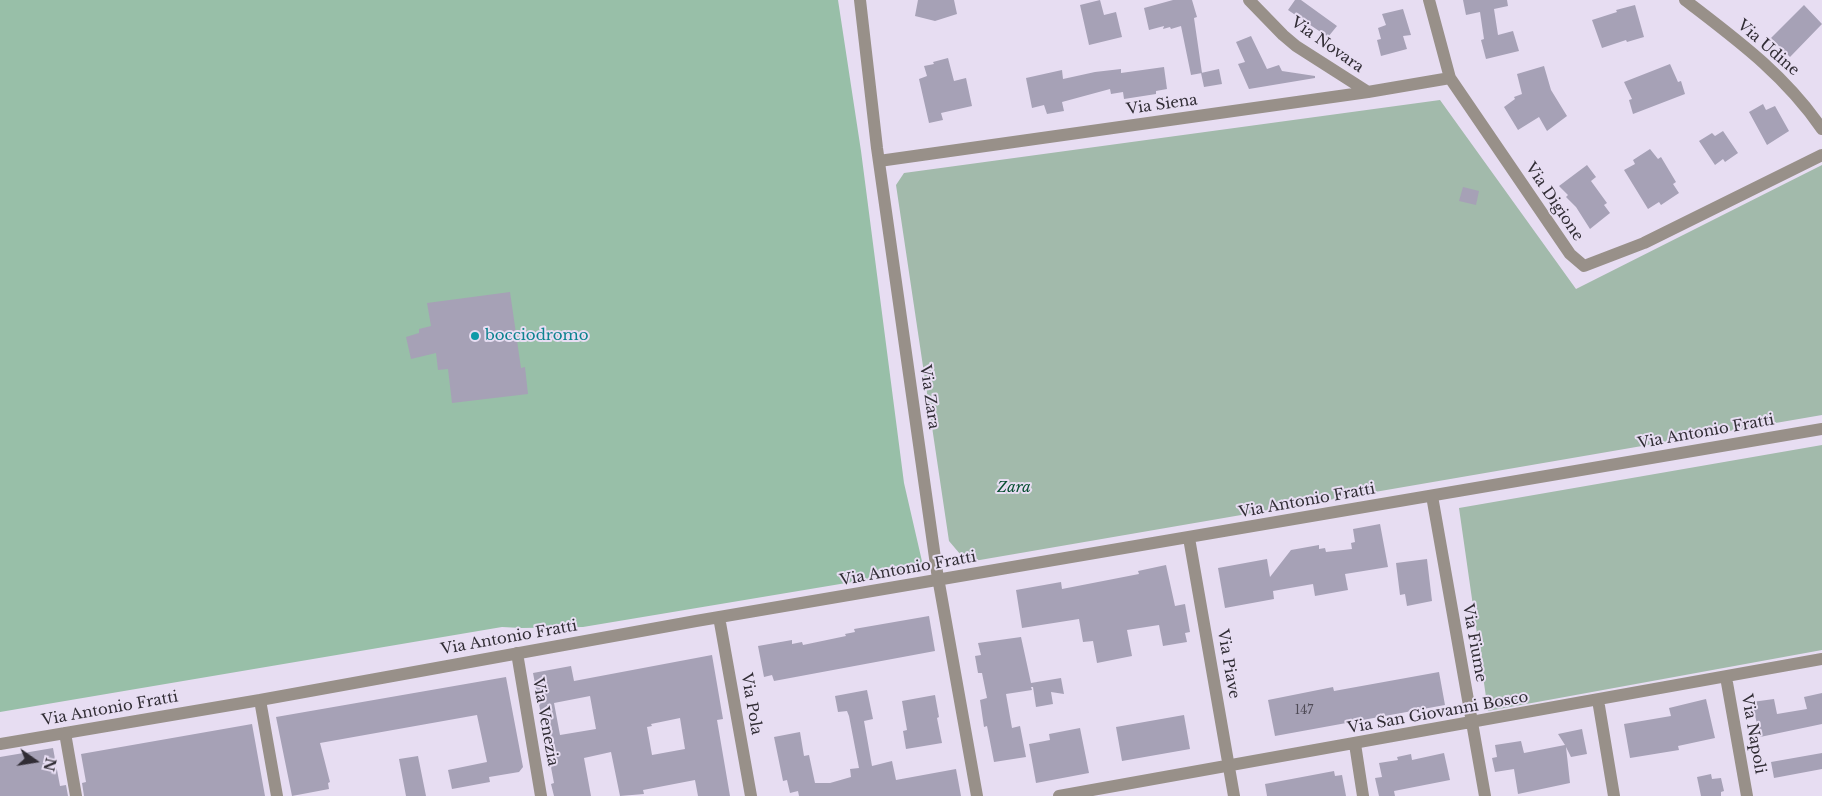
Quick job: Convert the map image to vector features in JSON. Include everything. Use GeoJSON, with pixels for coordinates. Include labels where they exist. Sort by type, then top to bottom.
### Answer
{"type":"FeatureCollection","features":[{"type":"Feature","properties":{"kind":"street","name":"Via Zara"},"geometry":{"type":"LineString","coordinates":[[860,0],[879,161],[938,581],[977,796]]}},
{"type":"Feature","properties":{"kind":"street","name":"Via Novara"},"geometry":{"type":"LineString","coordinates":[[1249,0],[1296,46],[1368,92]]}},
{"type":"Feature","properties":{"kind":"street","name":"Via Digione"},"geometry":{"type":"LineString","coordinates":[[1429,0],[1450,78],[1570,254],[1584,266],[1644,243],[1822,156]]}},
{"type":"Feature","properties":{"kind":"street","name":"Via Udine"},"geometry":{"type":"LineString","coordinates":[[1685,0],[1764,62],[1785,83],[1822,129]]}},
{"type":"Feature","properties":{"kind":"street","name":"Via Siena"},"geometry":{"type":"LineString","coordinates":[[879,161],[1368,92],[1450,78]]}},
{"type":"Feature","properties":{"kind":"street","name":"Via Antonio Fratti"},"geometry":{"type":"LineString","coordinates":[[0,744],[260,700],[719,617],[1822,429]]}},
{"type":"Feature","properties":{"kind":"street","name":"Via Fiume"},"geometry":{"type":"LineString","coordinates":[[1432,496],[1485,796]]}},
{"type":"Feature","properties":{"kind":"street","name":"Via Piave"},"geometry":{"type":"LineString","coordinates":[[1189,538],[1234,796]]}},
{"type":"Feature","properties":{"kind":"street","name":"Via Pola"},"geometry":{"type":"LineString","coordinates":[[719,617],[752,796]]}},
{"type":"Feature","properties":{"kind":"street","name":"Via Venezia"},"geometry":{"type":"LineString","coordinates":[[517,653],[541,796]]}},
{"type":"Feature","properties":{"kind":"street","name":"Via San Giovanni Bosco"},"geometry":{"type":"LineString","coordinates":[[1059,796],[1106,792],[1229,766],[1822,660]]}},
{"type":"Feature","properties":{"kind":"street","name":"Via Napoli"},"geometry":{"type":"LineString","coordinates":[[1726,677],[1747,796]]}},
{"type":"Feature","properties":{"kind":"street"},"geometry":{"type":"LineString","coordinates":[[260,700],[278,796]]}},
{"type":"Feature","properties":{"kind":"street"},"geometry":{"type":"LineString","coordinates":[[1598,700],[1614,796]]}},
{"type":"Feature","properties":{"kind":"street"},"geometry":{"type":"LineString","coordinates":[[65,733],[76,796]]}},
{"type":"Feature","properties":{"kind":"street"},"geometry":{"type":"LineString","coordinates":[[1355,744],[1363,796]]}},
{"type":"Feature","properties":{"kind":"green space"},"geometry":{"type":"Polygon","coordinates":[[[0,0],[838,0],[861,151],[904,483],[924,570],[583,627],[502,627],[0,712],[0,0]]]}},
{"type":"Feature","properties":{"kind":"green space","name":"Zara"},"geometry":{"type":"Polygon","coordinates":[[[1440,100],[1576,289],[1822,165],[1822,415],[974,561],[960,554],[949,541],[896,185],[904,173],[1440,100]]]}},
{"type":"Feature","properties":{"kind":"green space"},"geometry":{"type":"Polygon","coordinates":[[[1822,445],[1822,650],[1488,711],[1459,508],[1822,445]]]}},
{"type":"Feature","properties":{"kind":"building"},"geometry":{"type":"Polygon","coordinates":[[[918,0],[954,0],[957,14],[935,21],[915,16],[918,0]]]}},
{"type":"Feature","properties":{"kind":"building"},"geometry":{"type":"Polygon","coordinates":[[[1100,0],[1104,15],[1116,12],[1122,37],[1089,45],[1080,5],[1100,0]]]}},
{"type":"Feature","properties":{"kind":"building"},"geometry":{"type":"Polygon","coordinates":[[[1173,0],[1192,0],[1197,17],[1194,18],[1202,73],[1191,75],[1181,26],[1163,29],[1164,26],[1149,30],[1144,8],[1173,0]]]}},
{"type":"Feature","properties":{"kind":"building"},"geometry":{"type":"Polygon","coordinates":[[[1295,0],[1301,0],[1337,26],[1328,37],[1288,10],[1295,0]]]}},
{"type":"Feature","properties":{"kind":"building"},"geometry":{"type":"Polygon","coordinates":[[[1463,0],[1507,0],[1508,6],[1494,9],[1498,35],[1513,31],[1519,51],[1486,59],[1481,40],[1484,39],[1480,12],[1466,15],[1463,0]]]}},
{"type":"Feature","properties":{"kind":"building"},"geometry":{"type":"Polygon","coordinates":[[[1635,5],[1644,37],[1627,42],[1626,40],[1602,48],[1592,20],[1617,12],[1616,10],[1635,5]]]}},
{"type":"Feature","properties":{"kind":"building"},"geometry":{"type":"Polygon","coordinates":[[[1804,5],[1822,24],[1790,57],[1771,38],[1804,5]]]}},
{"type":"Feature","properties":{"kind":"building"},"geometry":{"type":"Polygon","coordinates":[[[1403,9],[1411,35],[1403,36],[1407,49],[1381,56],[1377,40],[1381,39],[1378,28],[1386,25],[1382,14],[1403,9]]]}},
{"type":"Feature","properties":{"kind":"building"},"geometry":{"type":"Polygon","coordinates":[[[1251,36],[1267,69],[1279,65],[1282,71],[1315,76],[1315,78],[1249,89],[1238,64],[1245,62],[1236,42],[1251,36]]]}},
{"type":"Feature","properties":{"kind":"building"},"geometry":{"type":"Polygon","coordinates":[[[948,58],[954,81],[966,78],[972,106],[941,113],[943,120],[929,123],[919,79],[927,76],[924,66],[948,58]]]}},
{"type":"Feature","properties":{"kind":"building"},"geometry":{"type":"Polygon","coordinates":[[[1670,64],[1678,82],[1681,81],[1685,94],[1633,114],[1629,100],[1632,99],[1624,82],[1670,64]]]}},
{"type":"Feature","properties":{"kind":"building"},"geometry":{"type":"Polygon","coordinates":[[[1544,66],[1551,90],[1567,116],[1547,131],[1539,117],[1518,130],[1504,107],[1515,99],[1514,97],[1522,94],[1517,74],[1544,66]]]}},
{"type":"Feature","properties":{"kind":"building"},"geometry":{"type":"Polygon","coordinates":[[[1164,67],[1167,89],[1156,91],[1156,94],[1124,99],[1123,92],[1111,94],[1110,89],[1062,102],[1064,111],[1047,114],[1044,105],[1032,108],[1026,78],[1062,70],[1063,79],[1095,72],[1121,69],[1121,73],[1164,67]]]}},
{"type":"Feature","properties":{"kind":"building"},"geometry":{"type":"Polygon","coordinates":[[[1219,69],[1222,84],[1204,87],[1201,73],[1219,69]]]}},
{"type":"Feature","properties":{"kind":"building"},"geometry":{"type":"Polygon","coordinates":[[[1763,104],[1766,110],[1775,106],[1789,131],[1767,145],[1749,112],[1763,104]]]}},
{"type":"Feature","properties":{"kind":"building"},"geometry":{"type":"Polygon","coordinates":[[[1723,131],[1738,153],[1725,162],[1723,159],[1715,165],[1699,141],[1712,133],[1715,136],[1723,131]]]}},
{"type":"Feature","properties":{"kind":"building"},"geometry":{"type":"Polygon","coordinates":[[[1650,149],[1658,159],[1661,157],[1676,182],[1673,184],[1679,193],[1661,205],[1659,202],[1648,209],[1624,170],[1635,164],[1633,160],[1650,149]]]}},
{"type":"Feature","properties":{"kind":"building"},"geometry":{"type":"Polygon","coordinates":[[[1587,165],[1596,177],[1591,181],[1607,203],[1604,205],[1610,213],[1590,229],[1576,207],[1566,197],[1568,195],[1559,186],[1587,165]]]}},
{"type":"Feature","properties":{"kind":"building"},"geometry":{"type":"Polygon","coordinates":[[[1463,187],[1479,191],[1476,205],[1459,201],[1463,187]]]}},
{"type":"Feature","properties":{"kind":"building","name":"bocciodromo"},"geometry":{"type":"Polygon","coordinates":[[[510,292],[521,368],[525,367],[528,394],[452,403],[448,369],[438,370],[436,353],[411,359],[406,337],[419,333],[419,329],[431,326],[427,303],[510,292]]]}},
{"type":"Feature","properties":{"kind":"building"},"geometry":{"type":"Polygon","coordinates":[[[1380,524],[1388,567],[1345,574],[1348,590],[1315,596],[1313,584],[1273,591],[1274,599],[1225,608],[1218,568],[1267,559],[1270,577],[1291,550],[1319,545],[1319,549],[1325,548],[1326,552],[1352,549],[1351,543],[1355,542],[1353,529],[1380,524]]]}},
{"type":"Feature","properties":{"kind":"building"},"geometry":{"type":"Polygon","coordinates":[[[1427,559],[1432,601],[1407,606],[1405,594],[1400,595],[1396,563],[1427,559]]]}},
{"type":"Feature","properties":{"kind":"building"},"geometry":{"type":"Polygon","coordinates":[[[1166,565],[1175,606],[1185,604],[1190,632],[1185,633],[1187,642],[1163,646],[1159,625],[1127,630],[1132,656],[1097,663],[1093,641],[1083,642],[1079,619],[1022,628],[1016,590],[1061,582],[1062,589],[1139,574],[1138,571],[1166,565]]]}},
{"type":"Feature","properties":{"kind":"building"},"geometry":{"type":"Polygon","coordinates":[[[929,616],[935,651],[774,681],[772,675],[764,677],[758,646],[792,640],[792,644],[802,642],[803,645],[846,636],[845,634],[855,632],[854,629],[929,616]]]}},
{"type":"Feature","properties":{"kind":"building"},"geometry":{"type":"Polygon","coordinates":[[[1021,637],[1031,683],[1061,678],[1064,694],[1051,692],[1053,704],[1036,707],[1033,687],[1031,687],[1032,690],[1006,694],[1012,728],[1020,726],[1026,757],[994,762],[987,726],[984,727],[980,700],[987,698],[982,673],[978,673],[975,656],[981,655],[978,643],[1021,637]]]}},
{"type":"Feature","properties":{"kind":"building"},"geometry":{"type":"Polygon","coordinates":[[[712,655],[723,719],[717,720],[730,796],[698,796],[695,780],[643,790],[644,794],[620,796],[611,752],[584,758],[591,796],[554,796],[551,784],[554,783],[533,673],[571,666],[574,681],[712,655]],[[590,696],[554,703],[560,735],[596,729],[590,696]],[[680,718],[651,724],[652,726],[647,727],[652,755],[685,749],[680,718]]]}},
{"type":"Feature","properties":{"kind":"building"},"geometry":{"type":"Polygon","coordinates":[[[1439,672],[1445,705],[1275,736],[1268,700],[1333,687],[1334,691],[1439,672]]]}},
{"type":"Feature","properties":{"kind":"building"},"geometry":{"type":"Polygon","coordinates":[[[506,677],[523,767],[519,772],[489,777],[490,782],[452,789],[448,770],[487,762],[477,715],[320,743],[330,782],[328,783],[329,789],[292,796],[276,717],[506,677]]]}},
{"type":"Feature","properties":{"kind":"building"},"geometry":{"type":"Polygon","coordinates":[[[867,690],[873,719],[864,721],[872,766],[892,761],[896,780],[956,769],[961,796],[799,796],[798,791],[790,793],[787,780],[783,781],[774,737],[800,732],[804,756],[809,755],[815,783],[830,783],[851,777],[850,769],[859,768],[849,716],[847,711],[838,712],[835,696],[867,690]]]}},
{"type":"Feature","properties":{"kind":"building"},"geometry":{"type":"Polygon","coordinates":[[[1822,693],[1822,724],[1760,737],[1752,702],[1774,699],[1777,714],[1807,709],[1804,697],[1822,693]]]}},
{"type":"Feature","properties":{"kind":"building"},"geometry":{"type":"Polygon","coordinates":[[[935,695],[942,743],[906,749],[903,731],[907,730],[902,701],[935,695]]]}},
{"type":"Feature","properties":{"kind":"building"},"geometry":{"type":"Polygon","coordinates":[[[1706,699],[1715,738],[1678,746],[1679,750],[1630,758],[1624,724],[1671,716],[1669,708],[1706,699]]]}},
{"type":"Feature","properties":{"kind":"building"},"geometry":{"type":"Polygon","coordinates":[[[1184,715],[1190,749],[1122,761],[1116,727],[1184,715]]]}},
{"type":"Feature","properties":{"kind":"building"},"geometry":{"type":"Polygon","coordinates":[[[252,724],[265,796],[84,796],[82,783],[86,782],[81,754],[252,724]]]}},
{"type":"Feature","properties":{"kind":"building"},"geometry":{"type":"Polygon","coordinates":[[[1080,728],[1089,773],[1036,783],[1029,744],[1050,740],[1049,734],[1080,728]]]}},
{"type":"Feature","properties":{"kind":"building"},"geometry":{"type":"Polygon","coordinates":[[[1582,729],[1587,754],[1571,757],[1566,747],[1570,783],[1518,794],[1514,769],[1495,772],[1492,758],[1497,757],[1495,745],[1521,741],[1524,753],[1565,745],[1558,734],[1582,729]]]}},
{"type":"Feature","properties":{"kind":"building"},"geometry":{"type":"Polygon","coordinates":[[[53,748],[60,786],[66,785],[68,796],[0,796],[0,757],[53,748]]]}},
{"type":"Feature","properties":{"kind":"building"},"geometry":{"type":"Polygon","coordinates":[[[1444,753],[1450,780],[1394,791],[1395,796],[1379,796],[1375,778],[1382,777],[1379,763],[1398,760],[1397,757],[1411,754],[1412,760],[1444,753]]]}},
{"type":"Feature","properties":{"kind":"building"},"geometry":{"type":"Polygon","coordinates":[[[1822,753],[1822,769],[1774,778],[1771,762],[1822,753]]]}},
{"type":"Feature","properties":{"kind":"building"},"geometry":{"type":"Polygon","coordinates":[[[418,756],[426,796],[406,796],[399,759],[418,756]]]}},
{"type":"Feature","properties":{"kind":"building"},"geometry":{"type":"Polygon","coordinates":[[[1334,771],[1335,776],[1342,775],[1346,796],[1267,796],[1265,784],[1334,771]]]}},
{"type":"Feature","properties":{"kind":"building"},"geometry":{"type":"Polygon","coordinates":[[[1711,774],[1712,779],[1721,778],[1724,791],[1721,792],[1721,796],[1701,796],[1697,777],[1711,774]]]}},
{"type":"Feature","properties":{"kind":"place","name":"bocciodromo"},"geometry":{"type":"Point","coordinates":[475,336]}}]}
